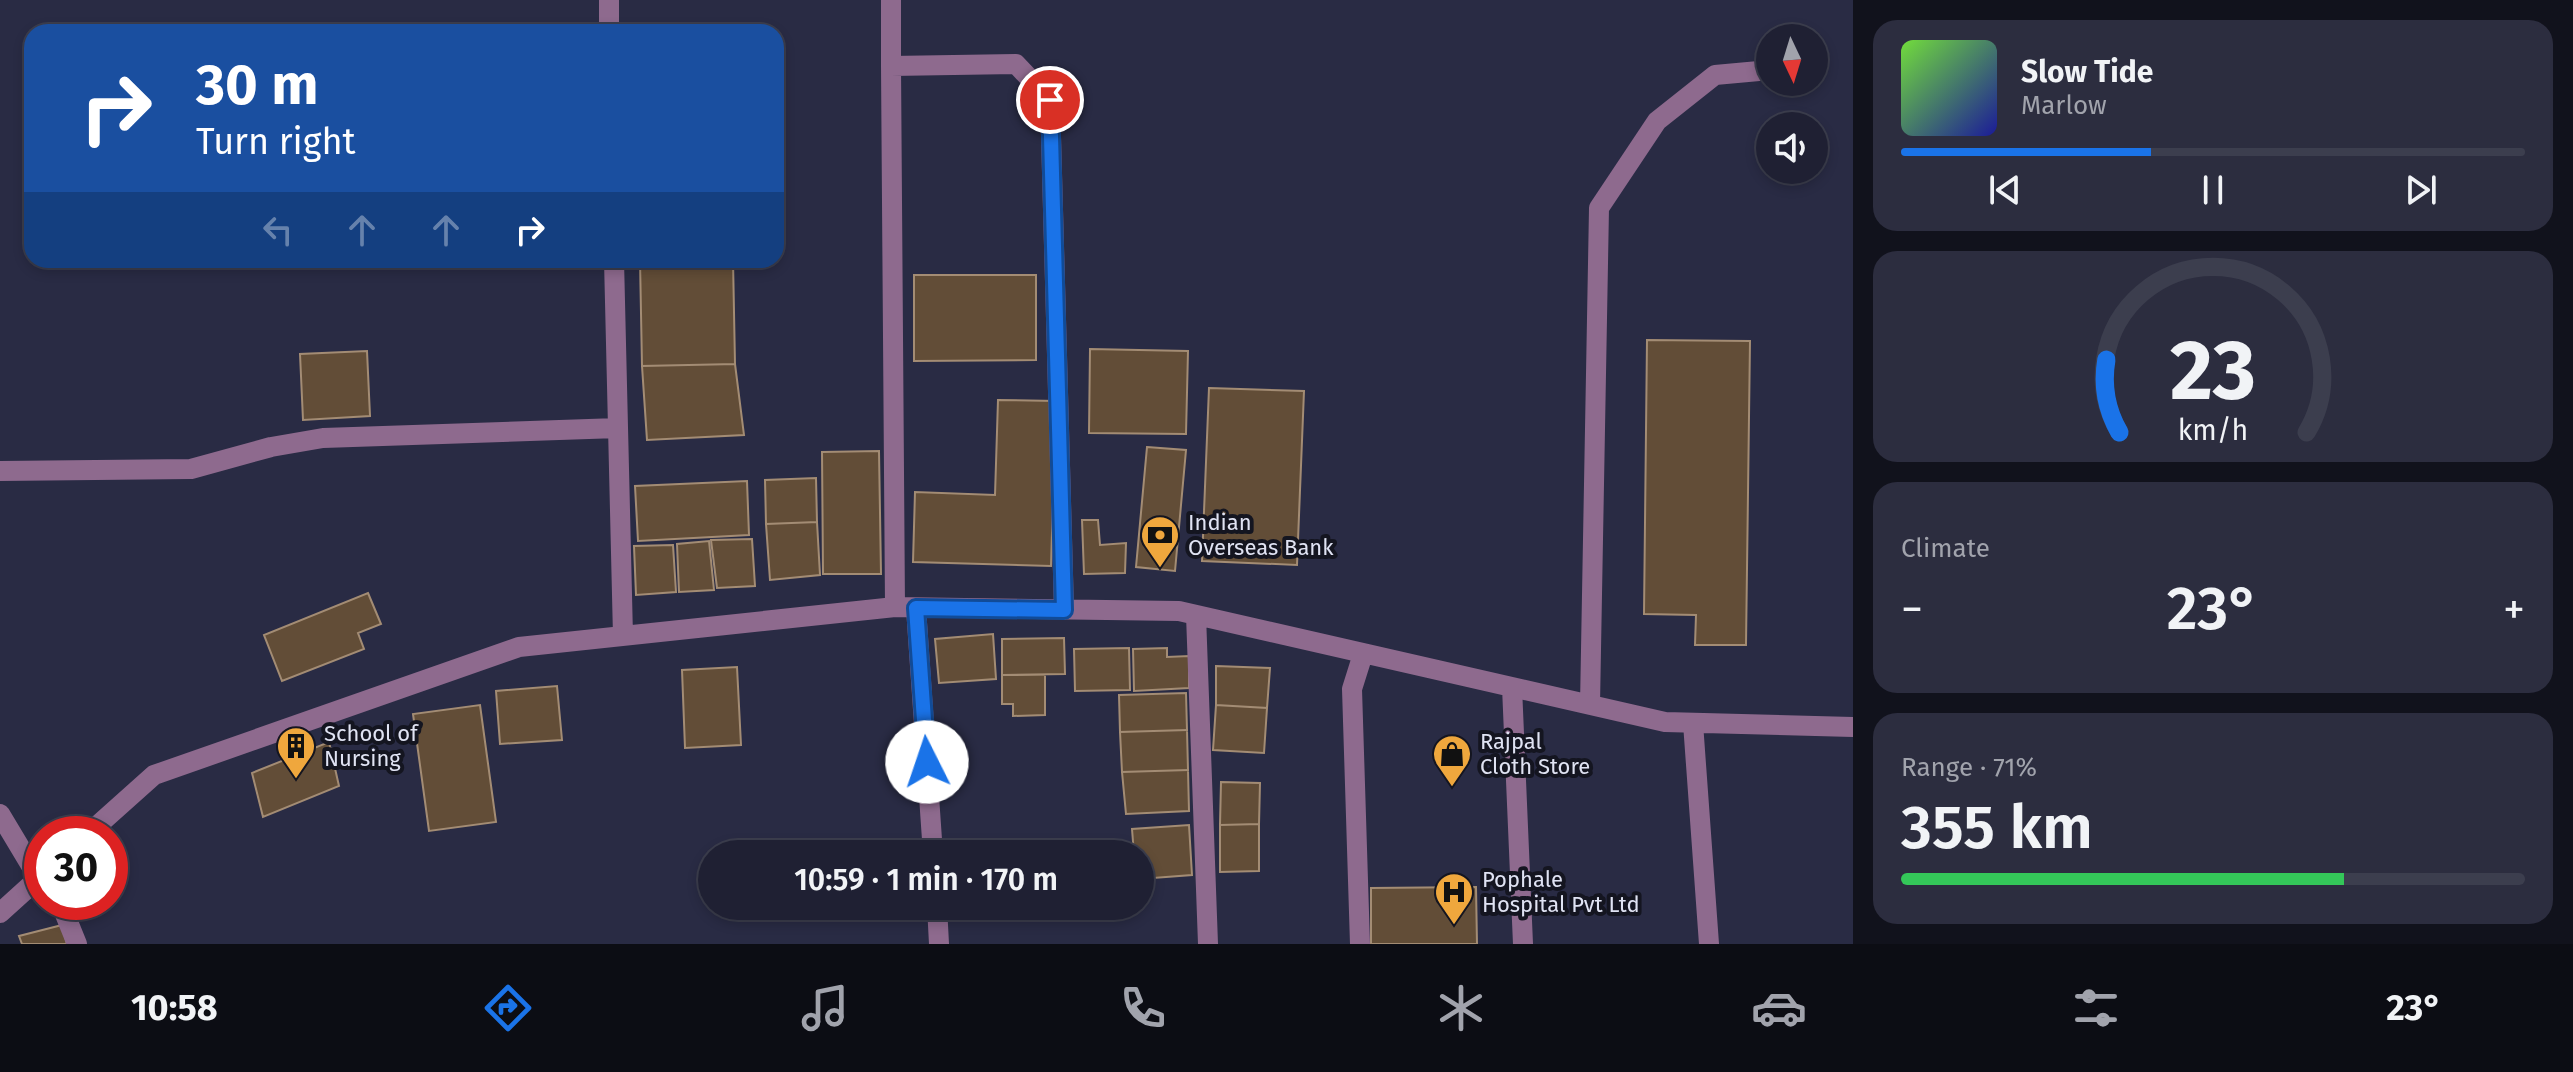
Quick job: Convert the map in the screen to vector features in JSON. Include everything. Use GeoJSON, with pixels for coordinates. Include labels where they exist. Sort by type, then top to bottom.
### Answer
{"type":"FeatureCollection","features":[{"type":"Feature","properties":{"kind":"street"},"geometry":{"type":"LineString","coordinates":[[609,0],[609,24]]}},
{"type":"Feature","properties":{"kind":"street"},"geometry":{"type":"LineString","coordinates":[[891,0],[905,608],[931,840]]}},
{"type":"Feature","properties":{"kind":"street"},"geometry":{"type":"LineString","coordinates":[[891,66],[1016,64],[1050,100],[1064,610]]}},
{"type":"Feature","properties":{"kind":"street"},"geometry":{"type":"LineString","coordinates":[[1590,705],[1599,208],[1657,121],[1715,75],[1756,71]]}},
{"type":"Feature","properties":{"kind":"street"},"geometry":{"type":"LineString","coordinates":[[614,268],[623,636]]}},
{"type":"Feature","properties":{"kind":"street"},"geometry":{"type":"LineString","coordinates":[[0,471],[191,469],[271,447],[323,438],[618,428]]}},
{"type":"Feature","properties":{"kind":"street"},"geometry":{"type":"LineString","coordinates":[[108,816],[154,775],[519,647],[905,608],[1179,611],[1665,722],[1853,727]]}},
{"type":"Feature","properties":{"kind":"street"},"geometry":{"type":"LineString","coordinates":[[1196,615],[1208,944]]}},
{"type":"Feature","properties":{"kind":"street"},"geometry":{"type":"LineString","coordinates":[[1360,944],[1352,689],[1363,654]]}},
{"type":"Feature","properties":{"kind":"street"},"geometry":{"type":"LineString","coordinates":[[1512,687],[1523,944]]}},
{"type":"Feature","properties":{"kind":"street"},"geometry":{"type":"LineString","coordinates":[[1693,723],[1709,944]]}},
{"type":"Feature","properties":{"kind":"street"},"geometry":{"type":"LineString","coordinates":[[0,814],[24,852]]}},
{"type":"Feature","properties":{"kind":"street"},"geometry":{"type":"LineString","coordinates":[[0,913],[24,893]]}},
{"type":"Feature","properties":{"kind":"street"},"geometry":{"type":"LineString","coordinates":[[67,920],[77,944]]}},
{"type":"Feature","properties":{"kind":"street"},"geometry":{"type":"LineString","coordinates":[[938,920],[939,944]]}},
{"type":"Feature","properties":{"kind":"building"},"geometry":{"type":"Polygon","coordinates":[[[640,268],[733,268],[735,364],[642,366],[640,268]]]}},
{"type":"Feature","properties":{"kind":"building"},"geometry":{"type":"Polygon","coordinates":[[[914,275],[1036,275],[1036,360],[914,361],[914,275]]]}},
{"type":"Feature","properties":{"kind":"building"},"geometry":{"type":"Polygon","coordinates":[[[1647,340],[1750,341],[1746,645],[1695,645],[1696,615],[1644,614],[1647,340]]]}},
{"type":"Feature","properties":{"kind":"building"},"geometry":{"type":"Polygon","coordinates":[[[1090,349],[1188,351],[1186,434],[1089,433],[1090,349]]]}},
{"type":"Feature","properties":{"kind":"building"},"geometry":{"type":"Polygon","coordinates":[[[367,351],[370,416],[303,420],[300,354],[367,351]]]}},
{"type":"Feature","properties":{"kind":"building"},"geometry":{"type":"Polygon","coordinates":[[[735,364],[744,435],[647,440],[642,366],[735,364]]]}},
{"type":"Feature","properties":{"kind":"building"},"geometry":{"type":"Polygon","coordinates":[[[1209,388],[1304,391],[1297,565],[1202,561],[1209,388]]]}},
{"type":"Feature","properties":{"kind":"building"},"geometry":{"type":"Polygon","coordinates":[[[998,400],[1056,401],[1051,566],[913,562],[915,492],[995,495],[998,400]]]}},
{"type":"Feature","properties":{"kind":"building"},"geometry":{"type":"Polygon","coordinates":[[[1147,447],[1186,450],[1175,571],[1136,567],[1147,447]]]}},
{"type":"Feature","properties":{"kind":"building"},"geometry":{"type":"Polygon","coordinates":[[[879,451],[881,574],[823,574],[822,452],[879,451]]]}},
{"type":"Feature","properties":{"kind":"building"},"geometry":{"type":"Polygon","coordinates":[[[816,478],[817,522],[766,524],[765,480],[816,478]]]}},
{"type":"Feature","properties":{"kind":"building"},"geometry":{"type":"Polygon","coordinates":[[[747,481],[749,535],[638,541],[635,486],[747,481]]]}},
{"type":"Feature","properties":{"kind":"building"},"geometry":{"type":"Polygon","coordinates":[[[1082,520],[1098,520],[1100,545],[1126,543],[1125,573],[1084,574],[1082,520]]]}},
{"type":"Feature","properties":{"kind":"building"},"geometry":{"type":"Polygon","coordinates":[[[817,522],[820,575],[770,580],[766,524],[817,522]]]}},
{"type":"Feature","properties":{"kind":"building"},"geometry":{"type":"Polygon","coordinates":[[[752,539],[755,586],[717,588],[711,540],[752,539]]]}},
{"type":"Feature","properties":{"kind":"building"},"geometry":{"type":"Polygon","coordinates":[[[709,541],[714,590],[679,592],[677,544],[709,541]]]}},
{"type":"Feature","properties":{"kind":"building"},"geometry":{"type":"Polygon","coordinates":[[[673,545],[676,592],[636,595],[634,546],[673,545]]]}},
{"type":"Feature","properties":{"kind":"building"},"geometry":{"type":"Polygon","coordinates":[[[368,593],[381,624],[358,633],[364,649],[282,681],[264,635],[368,593]]]}},
{"type":"Feature","properties":{"kind":"building"},"geometry":{"type":"Polygon","coordinates":[[[993,634],[996,679],[939,683],[935,639],[993,634]]]}},
{"type":"Feature","properties":{"kind":"building"},"geometry":{"type":"Polygon","coordinates":[[[1064,638],[1065,674],[1002,675],[1002,639],[1064,638]]]}},
{"type":"Feature","properties":{"kind":"building"},"geometry":{"type":"Polygon","coordinates":[[[1129,648],[1130,690],[1075,691],[1074,649],[1129,648]]]}},
{"type":"Feature","properties":{"kind":"building"},"geometry":{"type":"Polygon","coordinates":[[[1167,648],[1167,657],[1189,656],[1189,688],[1134,691],[1133,649],[1167,648]]]}},
{"type":"Feature","properties":{"kind":"building"},"geometry":{"type":"Polygon","coordinates":[[[1216,666],[1270,668],[1267,708],[1216,705],[1216,666]]]}},
{"type":"Feature","properties":{"kind":"building"},"geometry":{"type":"Polygon","coordinates":[[[737,667],[741,745],[685,748],[682,670],[737,667]]]}},
{"type":"Feature","properties":{"kind":"building"},"geometry":{"type":"Polygon","coordinates":[[[1002,675],[1045,675],[1045,715],[1013,716],[1013,704],[1002,704],[1002,675]]]}},
{"type":"Feature","properties":{"kind":"building"},"geometry":{"type":"Polygon","coordinates":[[[557,686],[562,740],[500,744],[496,691],[557,686]]]}},
{"type":"Feature","properties":{"kind":"building"},"geometry":{"type":"Polygon","coordinates":[[[1186,693],[1187,730],[1120,732],[1119,695],[1186,693]]]}},
{"type":"Feature","properties":{"kind":"building"},"geometry":{"type":"Polygon","coordinates":[[[480,705],[496,822],[429,831],[413,714],[480,705]]]}},
{"type":"Feature","properties":{"kind":"building"},"geometry":{"type":"Polygon","coordinates":[[[1216,705],[1267,708],[1264,753],[1213,750],[1216,705]]]}},
{"type":"Feature","properties":{"kind":"building"},"geometry":{"type":"Polygon","coordinates":[[[1187,730],[1188,770],[1122,772],[1120,732],[1187,730]]]}},
{"type":"Feature","properties":{"kind":"building","name":"School of Nursing"},"geometry":{"type":"Polygon","coordinates":[[[329,742],[339,786],[263,817],[252,773],[329,742]]]}},
{"type":"Feature","properties":{"kind":"building"},"geometry":{"type":"Polygon","coordinates":[[[1188,770],[1189,811],[1126,814],[1122,772],[1188,770]]]}},
{"type":"Feature","properties":{"kind":"building"},"geometry":{"type":"Polygon","coordinates":[[[1221,782],[1260,783],[1259,824],[1220,825],[1221,782]]]}},
{"type":"Feature","properties":{"kind":"building"},"geometry":{"type":"Polygon","coordinates":[[[1259,824],[1259,871],[1220,872],[1220,825],[1259,824]]]}},
{"type":"Feature","properties":{"kind":"building"},"geometry":{"type":"Polygon","coordinates":[[[1189,825],[1192,875],[1154,878],[1154,840],[1133,840],[1132,829],[1189,825]]]}},
{"type":"Feature","properties":{"kind":"building"},"geometry":{"type":"Polygon","coordinates":[[[1476,887],[1477,944],[1371,944],[1371,888],[1476,887]]]}},
{"type":"Feature","properties":{"kind":"building"},"geometry":{"type":"Polygon","coordinates":[[[62,925],[67,944],[22,944],[19,936],[62,925]]]}},
{"type":"Feature","properties":{"kind":"place","name":"Indian Overseas Bank"},"geometry":{"type":"Point","coordinates":[1160,569]}},
{"type":"Feature","properties":{"kind":"place","name":"School of Nursing"},"geometry":{"type":"Point","coordinates":[296,780]}},
{"type":"Feature","properties":{"kind":"place","name":"Rajpal Cloth Store"},"geometry":{"type":"Point","coordinates":[1452,788]}},
{"type":"Feature","properties":{"kind":"place","name":"Pophale Hospital Pvt Ltd"},"geometry":{"type":"Point","coordinates":[1454,926]}},
{"type":"Feature","properties":{"kind":"route"},"geometry":{"type":"LineString","coordinates":[[927,762],[916,608],[1064,610],[1050,100]]}}]}
